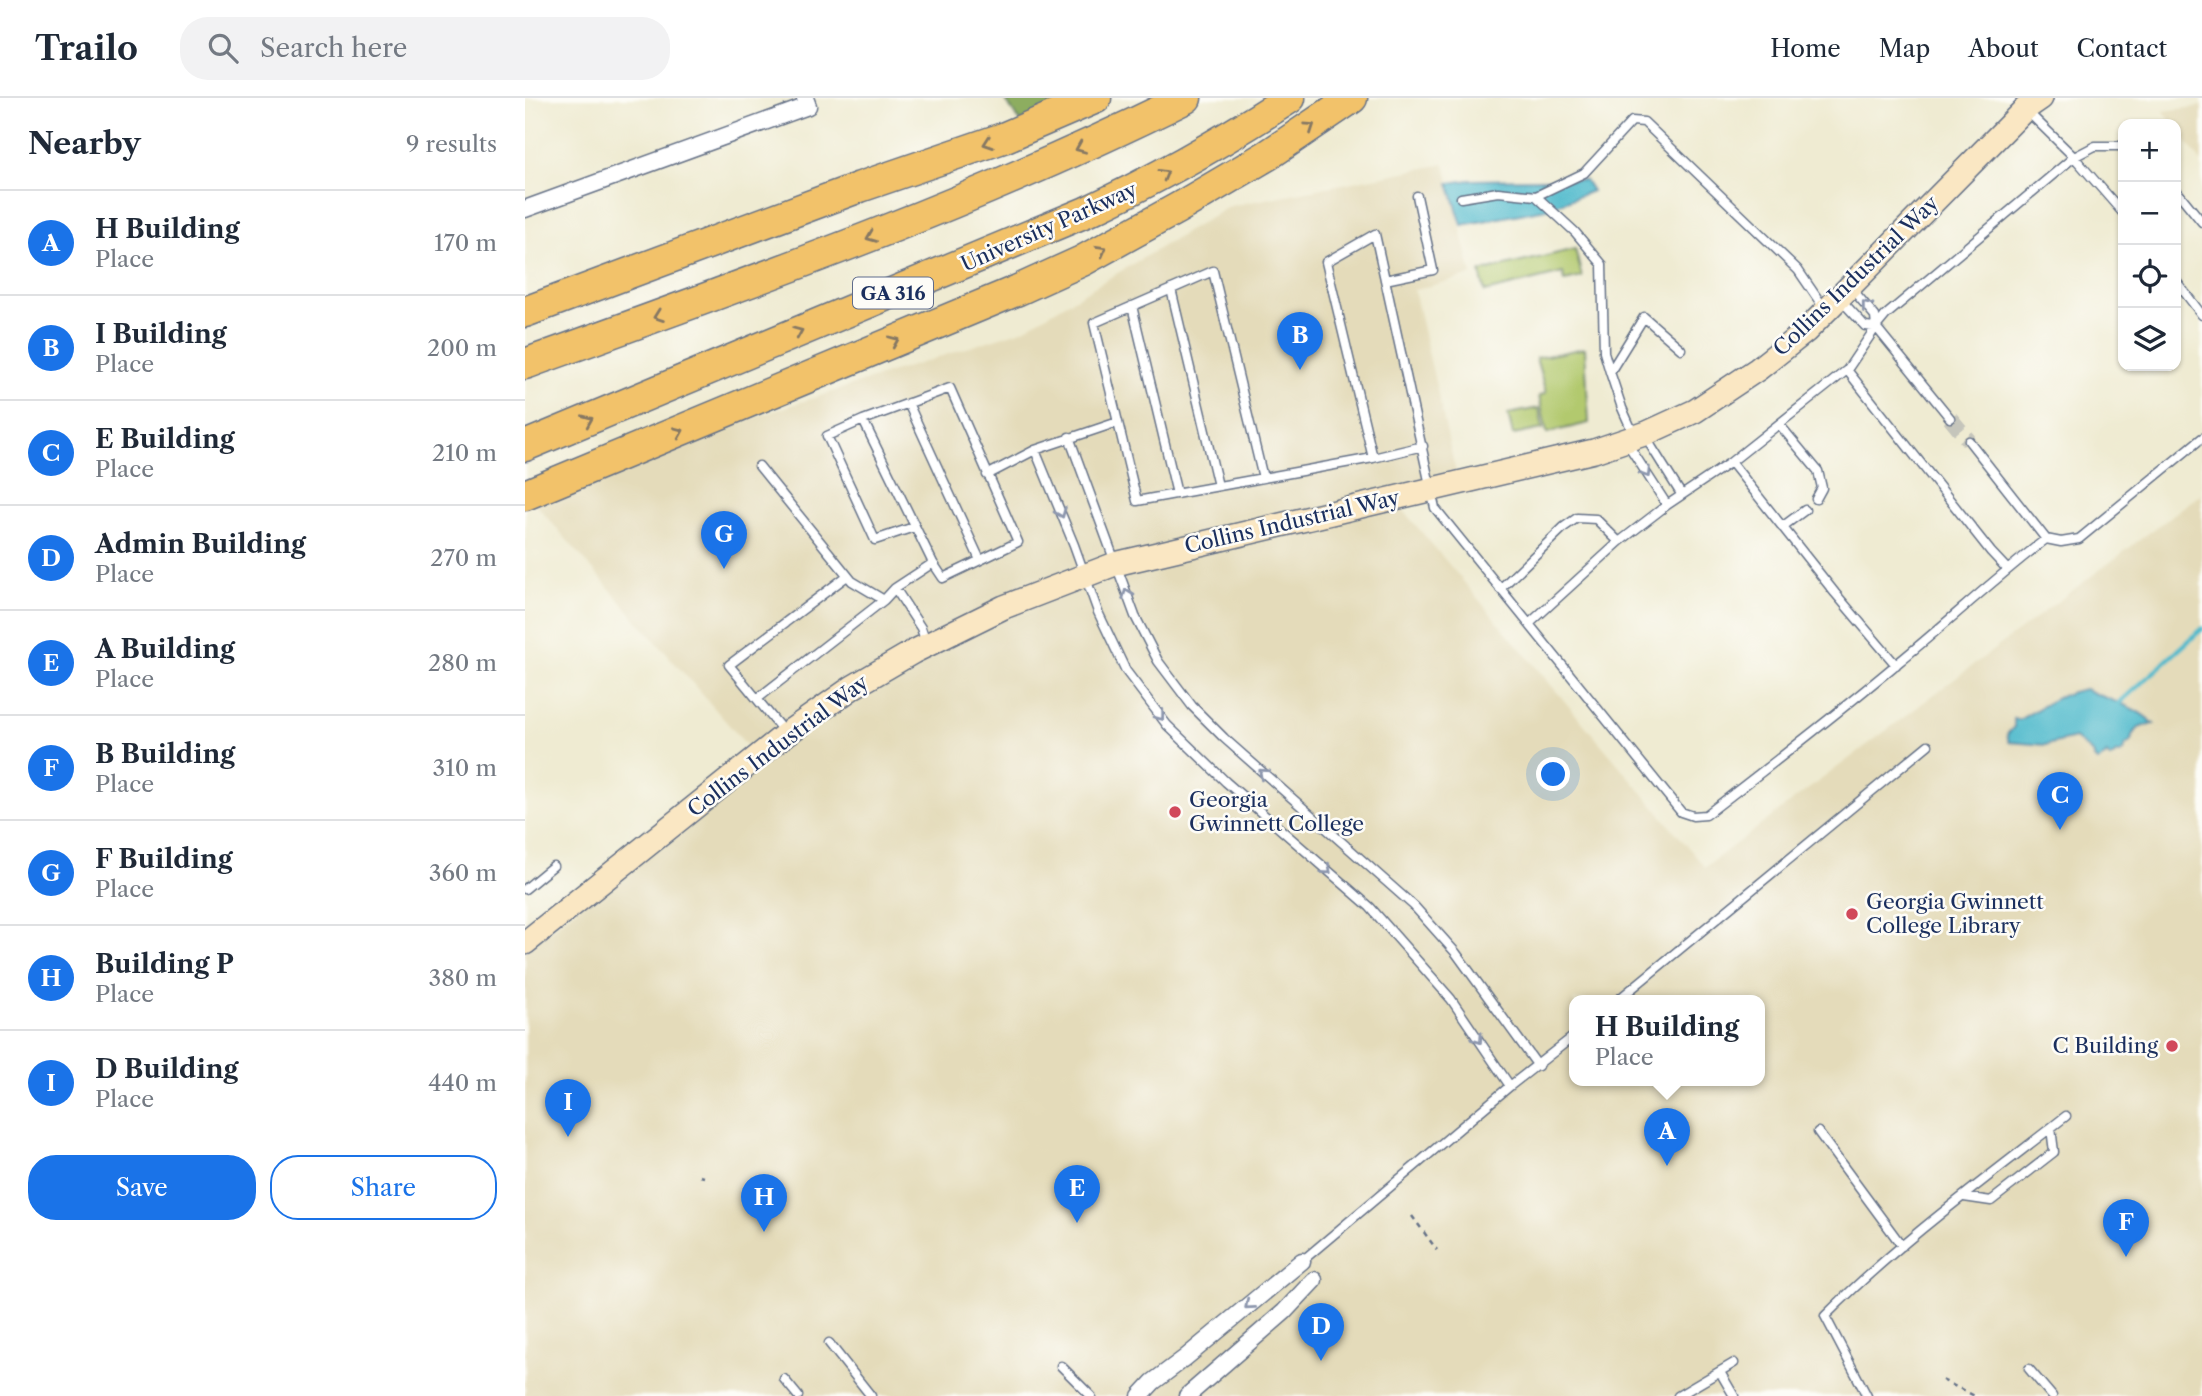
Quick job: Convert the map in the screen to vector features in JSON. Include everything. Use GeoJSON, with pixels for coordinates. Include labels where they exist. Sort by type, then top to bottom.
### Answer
{"type":"FeatureCollection","features":[{"type":"Feature","properties":{"kind":"highway"},"geometry":{"type":"LineString","coordinates":[[525,312],[860,187],[1003,138],[1096,98]]}},
{"type":"Feature","properties":{"kind":"highway","name":"GA 316"},"geometry":{"type":"LineString","coordinates":[[525,364],[792,268],[913,220],[1105,138],[1186,98]]}},
{"type":"Feature","properties":{"kind":"highway","name":"University Parkway"},"geometry":{"type":"LineString","coordinates":[[525,446],[1086,212],[1150,182],[1290,98]]}},
{"type":"Feature","properties":{"kind":"highway"},"geometry":{"type":"LineString","coordinates":[[525,495],[1081,261],[1268,155],[1352,98]]}},
{"type":"Feature","properties":{"kind":"highway"},"geometry":{"type":"LineString","coordinates":[[525,291],[860,187]]}},
{"type":"Feature","properties":{"kind":"street"},"geometry":{"type":"LineString","coordinates":[[525,209],[808,106],[805,98]]}},
{"type":"Feature","properties":{"kind":"street","name":"Collins Industrial Way"},"geometry":{"type":"LineString","coordinates":[[525,943],[786,734],[853,687],[927,645],[1004,607],[1115,564],[1594,452],[1695,411],[1758,369],[1806,331],[2033,103]]}},
{"type":"Feature","properties":{"kind":"street"},"geometry":{"type":"LineString","coordinates":[[1140,1396],[1153,1382],[1301,1261]]}},
{"type":"Feature","properties":{"kind":"street"},"geometry":{"type":"LineString","coordinates":[[1187,1396],[1284,1312],[1314,1280]]}},
{"type":"Feature","properties":{"kind":"lane"},"geometry":{"type":"LineString","coordinates":[[2033,103],[2074,157],[2118,207]]}},
{"type":"Feature","properties":{"kind":"lane"},"geometry":{"type":"LineString","coordinates":[[1461,198],[1498,192],[1536,196],[1584,173],[1632,121],[1644,122],[1798,270],[1838,298],[1875,317],[1876,327],[1950,418]]}},
{"type":"Feature","properties":{"kind":"lane"},"geometry":{"type":"LineString","coordinates":[[1529,624],[1619,542],[1681,494],[1731,462],[1847,370],[1886,315],[2074,157],[2095,146],[2118,146]]}},
{"type":"Feature","properties":{"kind":"lane"},"geometry":{"type":"LineString","coordinates":[[1385,281],[1433,270],[1417,196]]}},
{"type":"Feature","properties":{"kind":"lane"},"geometry":{"type":"LineString","coordinates":[[1536,196],[1575,232],[1602,264],[1604,352],[1609,372],[1622,408],[1667,505]]}},
{"type":"Feature","properties":{"kind":"lane"},"geometry":{"type":"LineString","coordinates":[[2181,196],[2202,222]]}},
{"type":"Feature","properties":{"kind":"lane"},"geometry":{"type":"LineString","coordinates":[[1373,457],[1326,262],[1375,234],[1435,508],[1681,812],[1693,816],[1706,815],[1896,665],[2007,569],[2046,539]]}},
{"type":"Feature","properties":{"kind":"lane"},"geometry":{"type":"LineString","coordinates":[[1263,478],[1213,271],[1094,323],[1136,501],[1177,494],[1218,486],[1263,478],[1373,457],[1423,446]]}},
{"type":"Feature","properties":{"kind":"lane"},"geometry":{"type":"LineString","coordinates":[[2181,287],[2202,314]]}},
{"type":"Feature","properties":{"kind":"lane"},"geometry":{"type":"LineString","coordinates":[[1171,289],[1218,486]]}},
{"type":"Feature","properties":{"kind":"lane"},"geometry":{"type":"LineString","coordinates":[[1838,298],[1865,326],[1876,327]]}},
{"type":"Feature","properties":{"kind":"lane"},"geometry":{"type":"LineString","coordinates":[[1132,306],[1177,494]]}},
{"type":"Feature","properties":{"kind":"lane"},"geometry":{"type":"LineString","coordinates":[[1609,372],[1644,317],[1681,349]]}},
{"type":"Feature","properties":{"kind":"lane"},"geometry":{"type":"LineString","coordinates":[[1847,370],[2007,569]]}},
{"type":"Feature","properties":{"kind":"lane"},"geometry":{"type":"LineString","coordinates":[[863,420],[914,527],[943,578],[1019,542],[950,388],[863,420],[827,436],[874,540],[914,527]]}},
{"type":"Feature","properties":{"kind":"lane"},"geometry":{"type":"LineString","coordinates":[[908,403],[980,560]]}},
{"type":"Feature","properties":{"kind":"lane"},"geometry":{"type":"LineString","coordinates":[[987,475],[1035,450],[1118,422]]}},
{"type":"Feature","properties":{"kind":"lane"},"geometry":{"type":"LineString","coordinates":[[1779,424],[1818,471],[1822,488],[1816,499]]}},
{"type":"Feature","properties":{"kind":"lane"},"geometry":{"type":"LineString","coordinates":[[1069,437],[1135,615],[1158,661],[1192,706],[1235,749],[1413,906],[1456,953],[1538,1066]]}},
{"type":"Feature","properties":{"kind":"lane"},"geometry":{"type":"LineString","coordinates":[[1636,437],[1651,446],[1681,494]]}},
{"type":"Feature","properties":{"kind":"lane"},"geometry":{"type":"LineString","coordinates":[[1969,441],[2046,539],[2061,542],[2079,539],[2202,438]]}},
{"type":"Feature","properties":{"kind":"lane"},"geometry":{"type":"LineString","coordinates":[[1035,450],[1098,612],[1126,671],[1167,725],[1226,782],[1370,907],[1451,999],[1510,1086]]}},
{"type":"Feature","properties":{"kind":"lane"},"geometry":{"type":"LineString","coordinates":[[1731,462],[1896,665]]}},
{"type":"Feature","properties":{"kind":"lane"},"geometry":{"type":"LineString","coordinates":[[759,466],[847,576],[884,600]]}},
{"type":"Feature","properties":{"kind":"lane"},"geometry":{"type":"LineString","coordinates":[[1782,527],[1805,510]]}},
{"type":"Feature","properties":{"kind":"lane"},"geometry":{"type":"LineString","coordinates":[[1500,589],[1564,527],[1577,519],[1596,519],[1619,542]]}},
{"type":"Feature","properties":{"kind":"lane"},"geometry":{"type":"LineString","coordinates":[[757,699],[884,600],[895,588],[933,563]]}},
{"type":"Feature","properties":{"kind":"lane"},"geometry":{"type":"LineString","coordinates":[[786,734],[729,665],[847,576]]}},
{"type":"Feature","properties":{"kind":"lane"},"geometry":{"type":"LineString","coordinates":[[895,588],[921,628],[927,645]]}},
{"type":"Feature","properties":{"kind":"lane"},"geometry":{"type":"LineString","coordinates":[[1624,995],[1928,745]]}},
{"type":"Feature","properties":{"kind":"lane"},"geometry":{"type":"LineString","coordinates":[[525,889],[553,866]]}},
{"type":"Feature","properties":{"kind":"lane"},"geometry":{"type":"LineString","coordinates":[[1301,1261],[1510,1086],[1569,1040]]}},
{"type":"Feature","properties":{"kind":"lane"},"geometry":{"type":"LineString","coordinates":[[1867,1396],[1825,1316],[1851,1289],[1902,1246],[2066,1116]]}},
{"type":"Feature","properties":{"kind":"lane"},"geometry":{"type":"LineString","coordinates":[[1964,1197],[1991,1201],[2055,1152],[2051,1128]]}},
{"type":"Feature","properties":{"kind":"lane"},"geometry":{"type":"LineString","coordinates":[[1818,1132],[1902,1246]]}},
{"type":"Feature","properties":{"kind":"lane"},"geometry":{"type":"LineString","coordinates":[[829,1343],[871,1396]]}},
{"type":"Feature","properties":{"kind":"lane"},"geometry":{"type":"LineString","coordinates":[[1678,1396],[1734,1363]]}},
{"type":"Feature","properties":{"kind":"lane"},"geometry":{"type":"LineString","coordinates":[[1061,1366],[1091,1396]]}},
{"type":"Feature","properties":{"kind":"lane"},"geometry":{"type":"LineString","coordinates":[[2029,1369],[2052,1396]]}},
{"type":"Feature","properties":{"kind":"lane"},"geometry":{"type":"LineString","coordinates":[[1720,1372],[1734,1396]]}},
{"type":"Feature","properties":{"kind":"lane"},"geometry":{"type":"LineString","coordinates":[[784,1379],[798,1396]]}},
{"type":"Feature","properties":{"kind":"path"},"geometry":{"type":"LineString","coordinates":[[1412,1216],[1437,1250]]}},
{"type":"Feature","properties":{"kind":"path"},"geometry":{"type":"LineString","coordinates":[[1942,1380],[1975,1396]]}},
{"type":"Feature","properties":{"kind":"shaded area"},"geometry":{"type":"Polygon","coordinates":[[[2202,106],[2202,163],[2181,135],[2181,119],[2169,119],[2163,111],[2202,106]]]}},
{"type":"Feature","properties":{"kind":"shaded area","name":"Georgia Gwinnett College"},"geometry":{"type":"Polygon","coordinates":[[[1445,164],[1472,275],[1414,290],[1458,482],[1397,503],[1705,867],[2202,493],[2202,1396],[525,1396],[525,951],[757,757],[525,492],[1022,330],[1230,206],[1445,164]]]}},
{"type":"Feature","properties":{"kind":"green space"},"geometry":{"type":"Polygon","coordinates":[[[1004,98],[1071,98],[1020,122],[1004,98]]]}},
{"type":"Feature","properties":{"kind":"green space"},"geometry":{"type":"Polygon","coordinates":[[[1575,249],[1582,277],[1565,281],[1563,273],[1485,292],[1480,272],[1575,249]]]}},
{"type":"Feature","properties":{"kind":"green space"},"geometry":{"type":"Polygon","coordinates":[[[1585,348],[1589,423],[1547,433],[1539,396],[1546,393],[1536,358],[1585,348]]]}},
{"type":"Feature","properties":{"kind":"green space"},"geometry":{"type":"Polygon","coordinates":[[[1539,408],[1543,429],[1513,435],[1508,414],[1539,408]]]}},
{"type":"Feature","properties":{"kind":"water"},"geometry":{"type":"Polygon","coordinates":[[[1470,180],[1585,180],[1592,191],[1546,209],[1462,225],[1449,183],[1470,180]]]}},
{"type":"Feature","properties":{"kind":"water"},"geometry":{"type":"Polygon","coordinates":[[[2085,689],[2130,708],[2154,724],[2136,730],[2120,754],[2110,758],[2107,754],[2098,762],[2075,738],[2046,745],[2009,742],[2007,734],[2014,727],[2014,719],[2019,720],[2059,697],[2085,689]]]}},
{"type":"Feature","properties":{"kind":"waterway"},"geometry":{"type":"LineString","coordinates":[[2118,704],[2202,629]]}},
{"type":"Feature","properties":{"kind":"tunnel"},"geometry":{"type":"LineString","coordinates":[[1950,418],[1969,441]]}},
{"type":"Feature","properties":{"kind":"place","name":"I Building"},"geometry":{"type":"Point","coordinates":[1300,370]}},
{"type":"Feature","properties":{"kind":"place","name":"F Building"},"geometry":{"type":"Point","coordinates":[724,569]}},
{"type":"Feature","properties":{"kind":"place","name":"Georgia Gwinnett College"},"geometry":{"type":"Point","coordinates":[1175,812]}},
{"type":"Feature","properties":{"kind":"place","name":"E Building"},"geometry":{"type":"Point","coordinates":[2060,830]}},
{"type":"Feature","properties":{"kind":"place","name":"Georgia Gwinnett College Library"},"geometry":{"type":"Point","coordinates":[1852,914]}},
{"type":"Feature","properties":{"kind":"place","name":"C Building"},"geometry":{"type":"Point","coordinates":[2172,1046]}},
{"type":"Feature","properties":{"kind":"place","name":"D Building"},"geometry":{"type":"Point","coordinates":[568,1137]}},
{"type":"Feature","properties":{"kind":"place","name":"H Building"},"geometry":{"type":"Point","coordinates":[1667,1166]}},
{"type":"Feature","properties":{"kind":"place","name":"A Building"},"geometry":{"type":"Point","coordinates":[1077,1223]}},
{"type":"Feature","properties":{"kind":"place","name":"Building P"},"geometry":{"type":"Point","coordinates":[764,1232]}},
{"type":"Feature","properties":{"kind":"place","name":"B Building"},"geometry":{"type":"Point","coordinates":[2126,1257]}},
{"type":"Feature","properties":{"kind":"place","name":"Admin Building"},"geometry":{"type":"Point","coordinates":[1321,1361]}}]}
